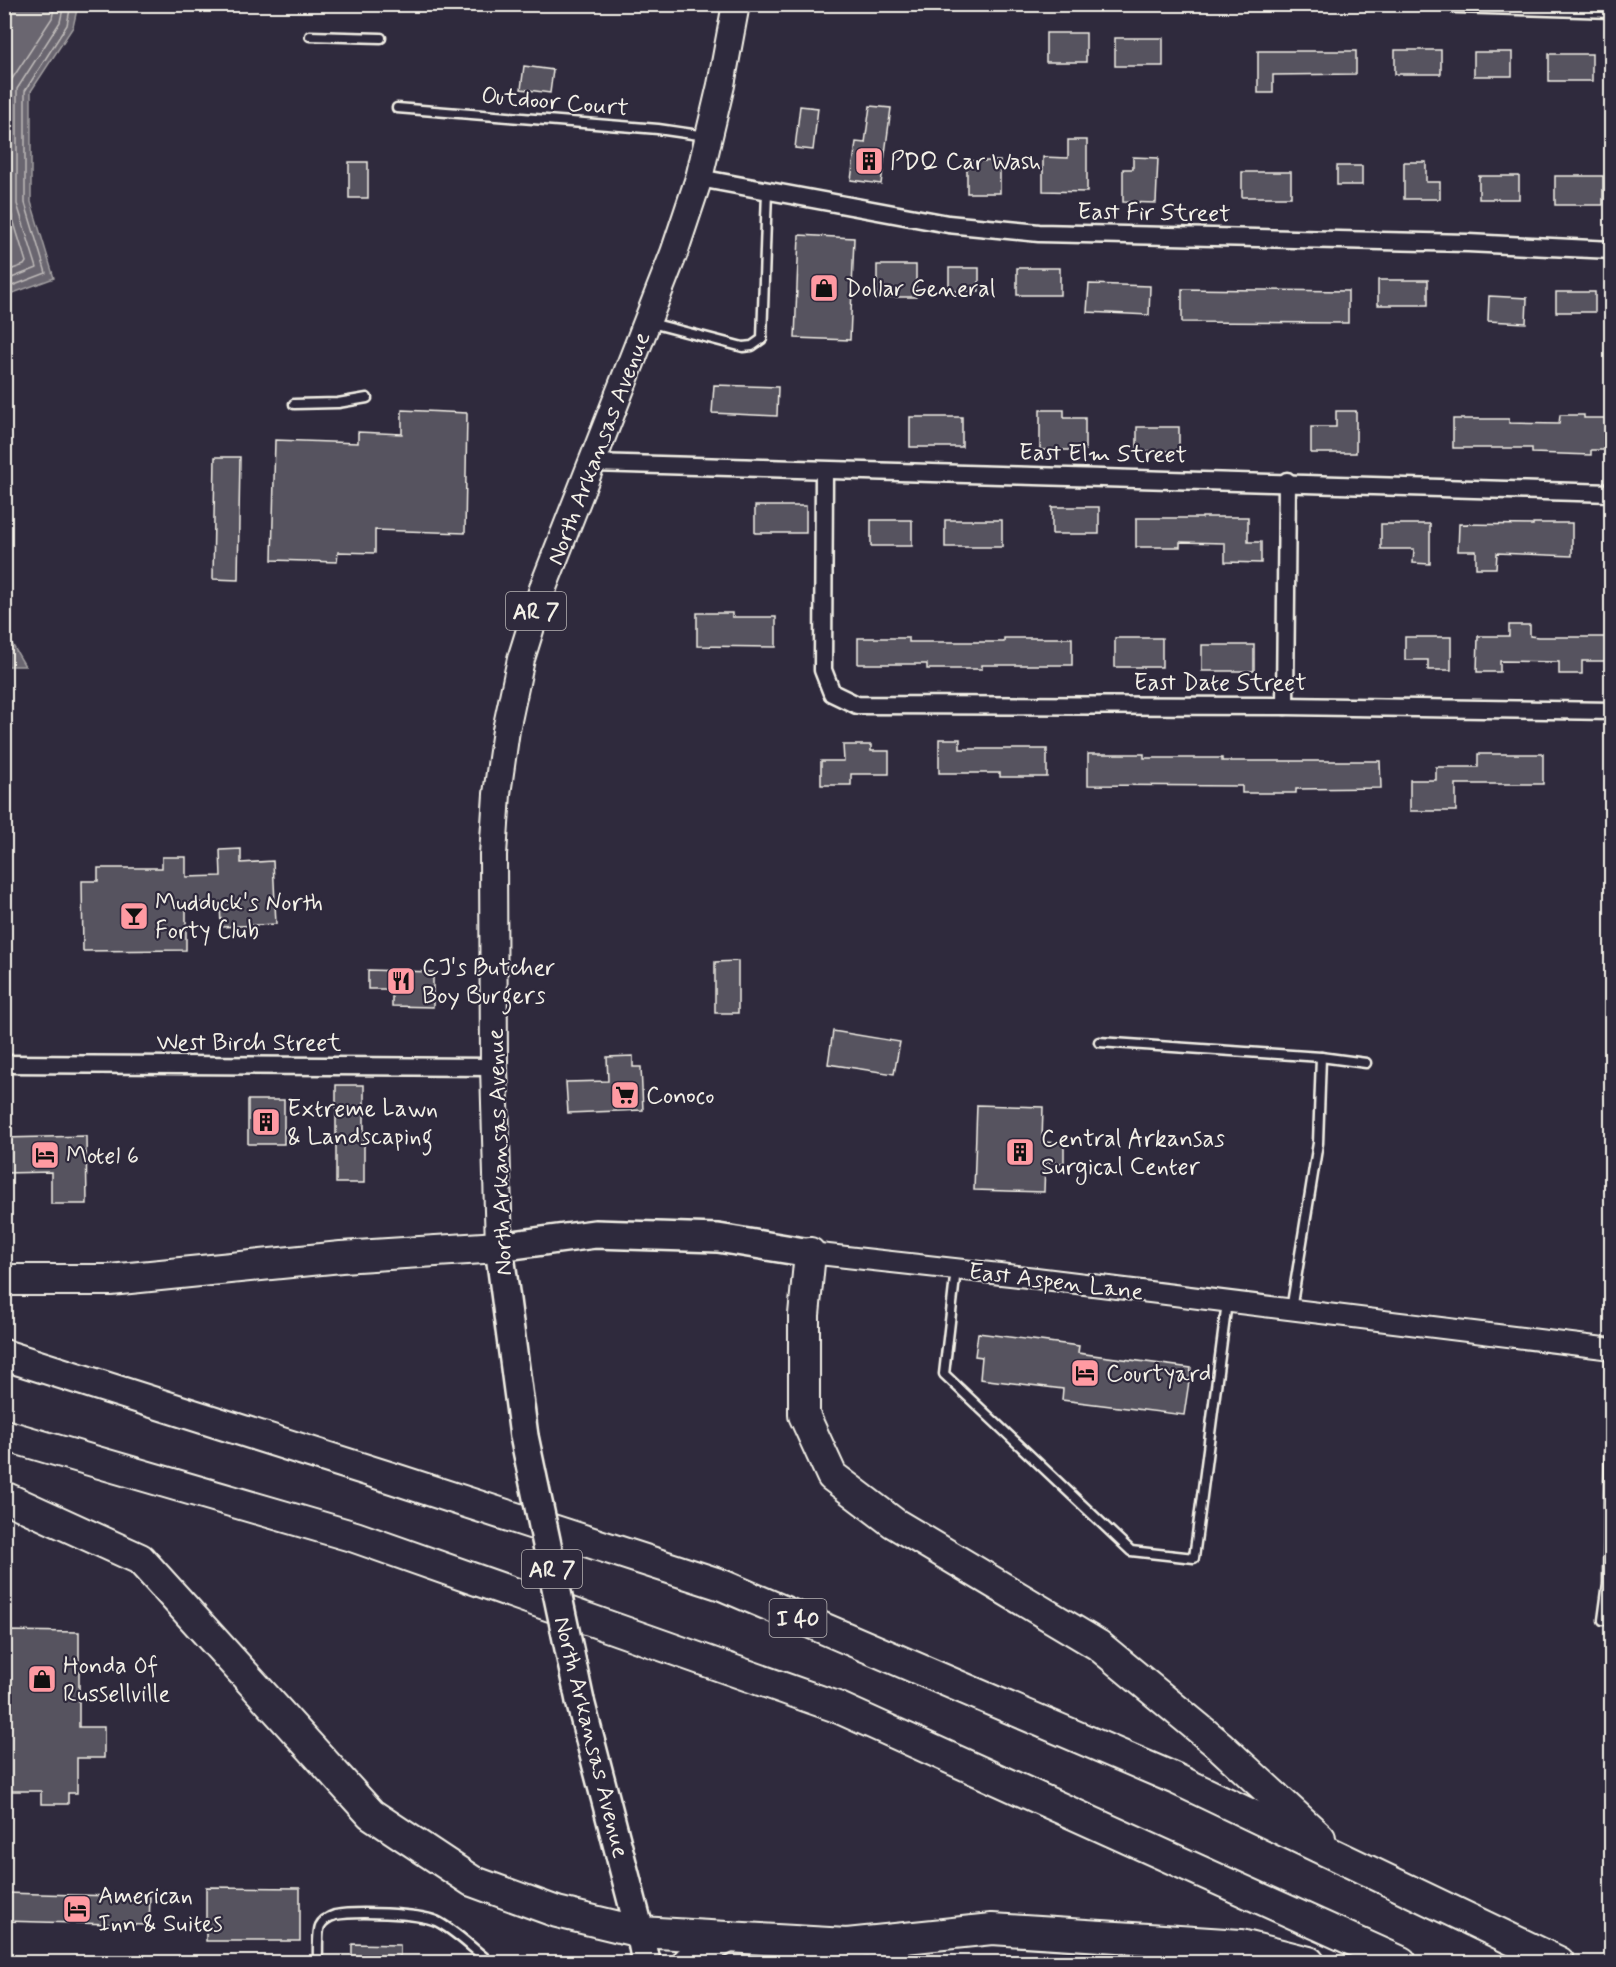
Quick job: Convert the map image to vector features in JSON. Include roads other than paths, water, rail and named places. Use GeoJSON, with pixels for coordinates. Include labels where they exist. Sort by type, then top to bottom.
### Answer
{"type":"FeatureCollection","features":[{"type":"Feature","properties":{"kind":"highway","name":"East Aspen Lane"},"geometry":{"type":"LineString","coordinates":[[499,1246],[595,1234],[718,1238],[810,1253]]}},
{"type":"Feature","properties":{"kind":"highway"},"geometry":{"type":"LineString","coordinates":[[4,1280],[110,1280],[341,1257],[499,1246]]}},
{"type":"Feature","properties":{"kind":"highway","name":"North Arkansas Avenue"},"geometry":{"type":"LineString","coordinates":[[499,1246],[524,1436],[580,1701],[646,1962]]}},
{"type":"Feature","properties":{"kind":"highway"},"geometry":{"type":"LineString","coordinates":[[810,1253],[804,1315],[804,1414],[832,1476],[894,1523],[1098,1645],[1219,1745],[1345,1860]]}},
{"type":"Feature","properties":{"kind":"highway","name":"I 40"},"geometry":{"type":"LineString","coordinates":[[4,1355],[384,1475],[722,1586],[1176,1779],[1559,1962]]}},
{"type":"Feature","properties":{"kind":"highway"},"geometry":{"type":"LineString","coordinates":[[4,1435],[355,1537],[837,1707],[1401,1962]]}},
{"type":"Feature","properties":{"kind":"highway"},"geometry":{"type":"LineString","coordinates":[[4,1497],[140,1559],[371,1814],[472,1881],[557,1912],[640,1932],[847,1944],[992,1929],[1241,1945],[1309,1962]]}},
{"type":"Feature","properties":{"kind":"highway"},"geometry":{"type":"LineString","coordinates":[[688,1962],[701,1951],[729,1937]]}},
{"type":"Feature","properties":{"kind":"main road","name":"North Arkansas Avenue"},"geometry":{"type":"LineString","coordinates":[[499,1246],[492,855],[506,729],[521,660],[544,585],[648,323],[699,178],[722,85],[736,4]]}},
{"type":"Feature","properties":{"kind":"street"},"geometry":{"type":"LineString","coordinates":[[1456,4],[1611,9]]}},
{"type":"Feature","properties":{"kind":"street","name":"East Fir Street"},"geometry":{"type":"LineString","coordinates":[[699,178],[948,224],[1039,233],[1468,243],[1611,250]]}},
{"type":"Feature","properties":{"kind":"street","name":"East Elm Street"},"geometry":{"type":"LineString","coordinates":[[593,463],[824,471],[1287,481],[1611,493]]}},
{"type":"Feature","properties":{"kind":"street","name":"East Date Street"},"geometry":{"type":"LineString","coordinates":[[824,471],[823,670],[831,693],[857,705],[1285,706],[1611,711]]}},
{"type":"Feature","properties":{"kind":"street"},"geometry":{"type":"LineString","coordinates":[[1285,706],[1287,481]]}},
{"type":"Feature","properties":{"kind":"street","name":"West Birch Street"},"geometry":{"type":"LineString","coordinates":[[4,1064],[494,1067]]}},
{"type":"Feature","properties":{"kind":"street","name":"East Aspen Lane"},"geometry":{"type":"LineString","coordinates":[[810,1253],[1611,1349]]}},
{"type":"Feature","properties":{"kind":"lane"},"geometry":{"type":"LineString","coordinates":[[310,36],[381,38]]}},
{"type":"Feature","properties":{"kind":"lane","name":"Outdoor Court"},"geometry":{"type":"LineString","coordinates":[[397,108],[658,129],[709,137]]}},
{"type":"Feature","properties":{"kind":"lane"},"geometry":{"type":"LineString","coordinates":[[648,323],[743,347],[752,346],[762,339],[767,191]]}},
{"type":"Feature","properties":{"kind":"lane"},"geometry":{"type":"LineString","coordinates":[[294,404],[339,403],[367,398]]}},
{"type":"Feature","properties":{"kind":"lane"},"geometry":{"type":"LineString","coordinates":[[1099,1042],[1321,1057],[1366,1063]]}},
{"type":"Feature","properties":{"kind":"lane"},"geometry":{"type":"LineString","coordinates":[[1291,1310],[1318,1143],[1321,1057]]}},
{"type":"Feature","properties":{"kind":"lane"},"geometry":{"type":"LineString","coordinates":[[956,1269],[944,1374],[1131,1551],[1194,1558],[1227,1302]]}},
{"type":"Feature","properties":{"kind":"lane"},"geometry":{"type":"LineString","coordinates":[[1603,1620],[1608,1583],[1611,1349]]}},
{"type":"Feature","properties":{"kind":"lane"},"geometry":{"type":"LineString","coordinates":[[318,1962],[319,1927],[325,1920],[333,1916],[377,1914],[411,1916],[443,1924],[488,1962]]}},
{"type":"Feature","properties":{"kind":"water"},"geometry":{"type":"Polygon","coordinates":[[[5,4],[78,5],[73,27],[31,91],[31,202],[54,278],[5,296],[5,4]]]}},
{"type":"Feature","properties":{"kind":"water"},"geometry":{"type":"Polygon","coordinates":[[[5,632],[25,666],[5,666],[5,632]]]}},
{"type":"Feature","properties":{"kind":"place","name":"PDQ Car Wash"},"geometry":{"type":"Point","coordinates":[869,161]}},
{"type":"Feature","properties":{"kind":"place","name":"Dollar General"},"geometry":{"type":"Point","coordinates":[824,288]}},
{"type":"Feature","properties":{"kind":"place","name":"Mudduck's North Forty Club"},"geometry":{"type":"Point","coordinates":[134,916]}},
{"type":"Feature","properties":{"kind":"place","name":"CJ's Butcher Boy Burgers"},"geometry":{"type":"Point","coordinates":[401,981]}},
{"type":"Feature","properties":{"kind":"place","name":"Conoco"},"geometry":{"type":"Point","coordinates":[625,1095]}},
{"type":"Feature","properties":{"kind":"place","name":"Extreme Lawn & Landscaping"},"geometry":{"type":"Point","coordinates":[266,1122]}},
{"type":"Feature","properties":{"kind":"place","name":"Central Arkansas Surgical Center"},"geometry":{"type":"Point","coordinates":[1020,1152]}},
{"type":"Feature","properties":{"kind":"place","name":"Motel 6"},"geometry":{"type":"Point","coordinates":[45,1155]}},
{"type":"Feature","properties":{"kind":"place","name":"Courtyard"},"geometry":{"type":"Point","coordinates":[1085,1373]}},
{"type":"Feature","properties":{"kind":"place","name":"Honda Of Russellville"},"geometry":{"type":"Point","coordinates":[42,1679]}},
{"type":"Feature","properties":{"kind":"place","name":"American Inn & Suites"},"geometry":{"type":"Point","coordinates":[77,1909]}}]}
